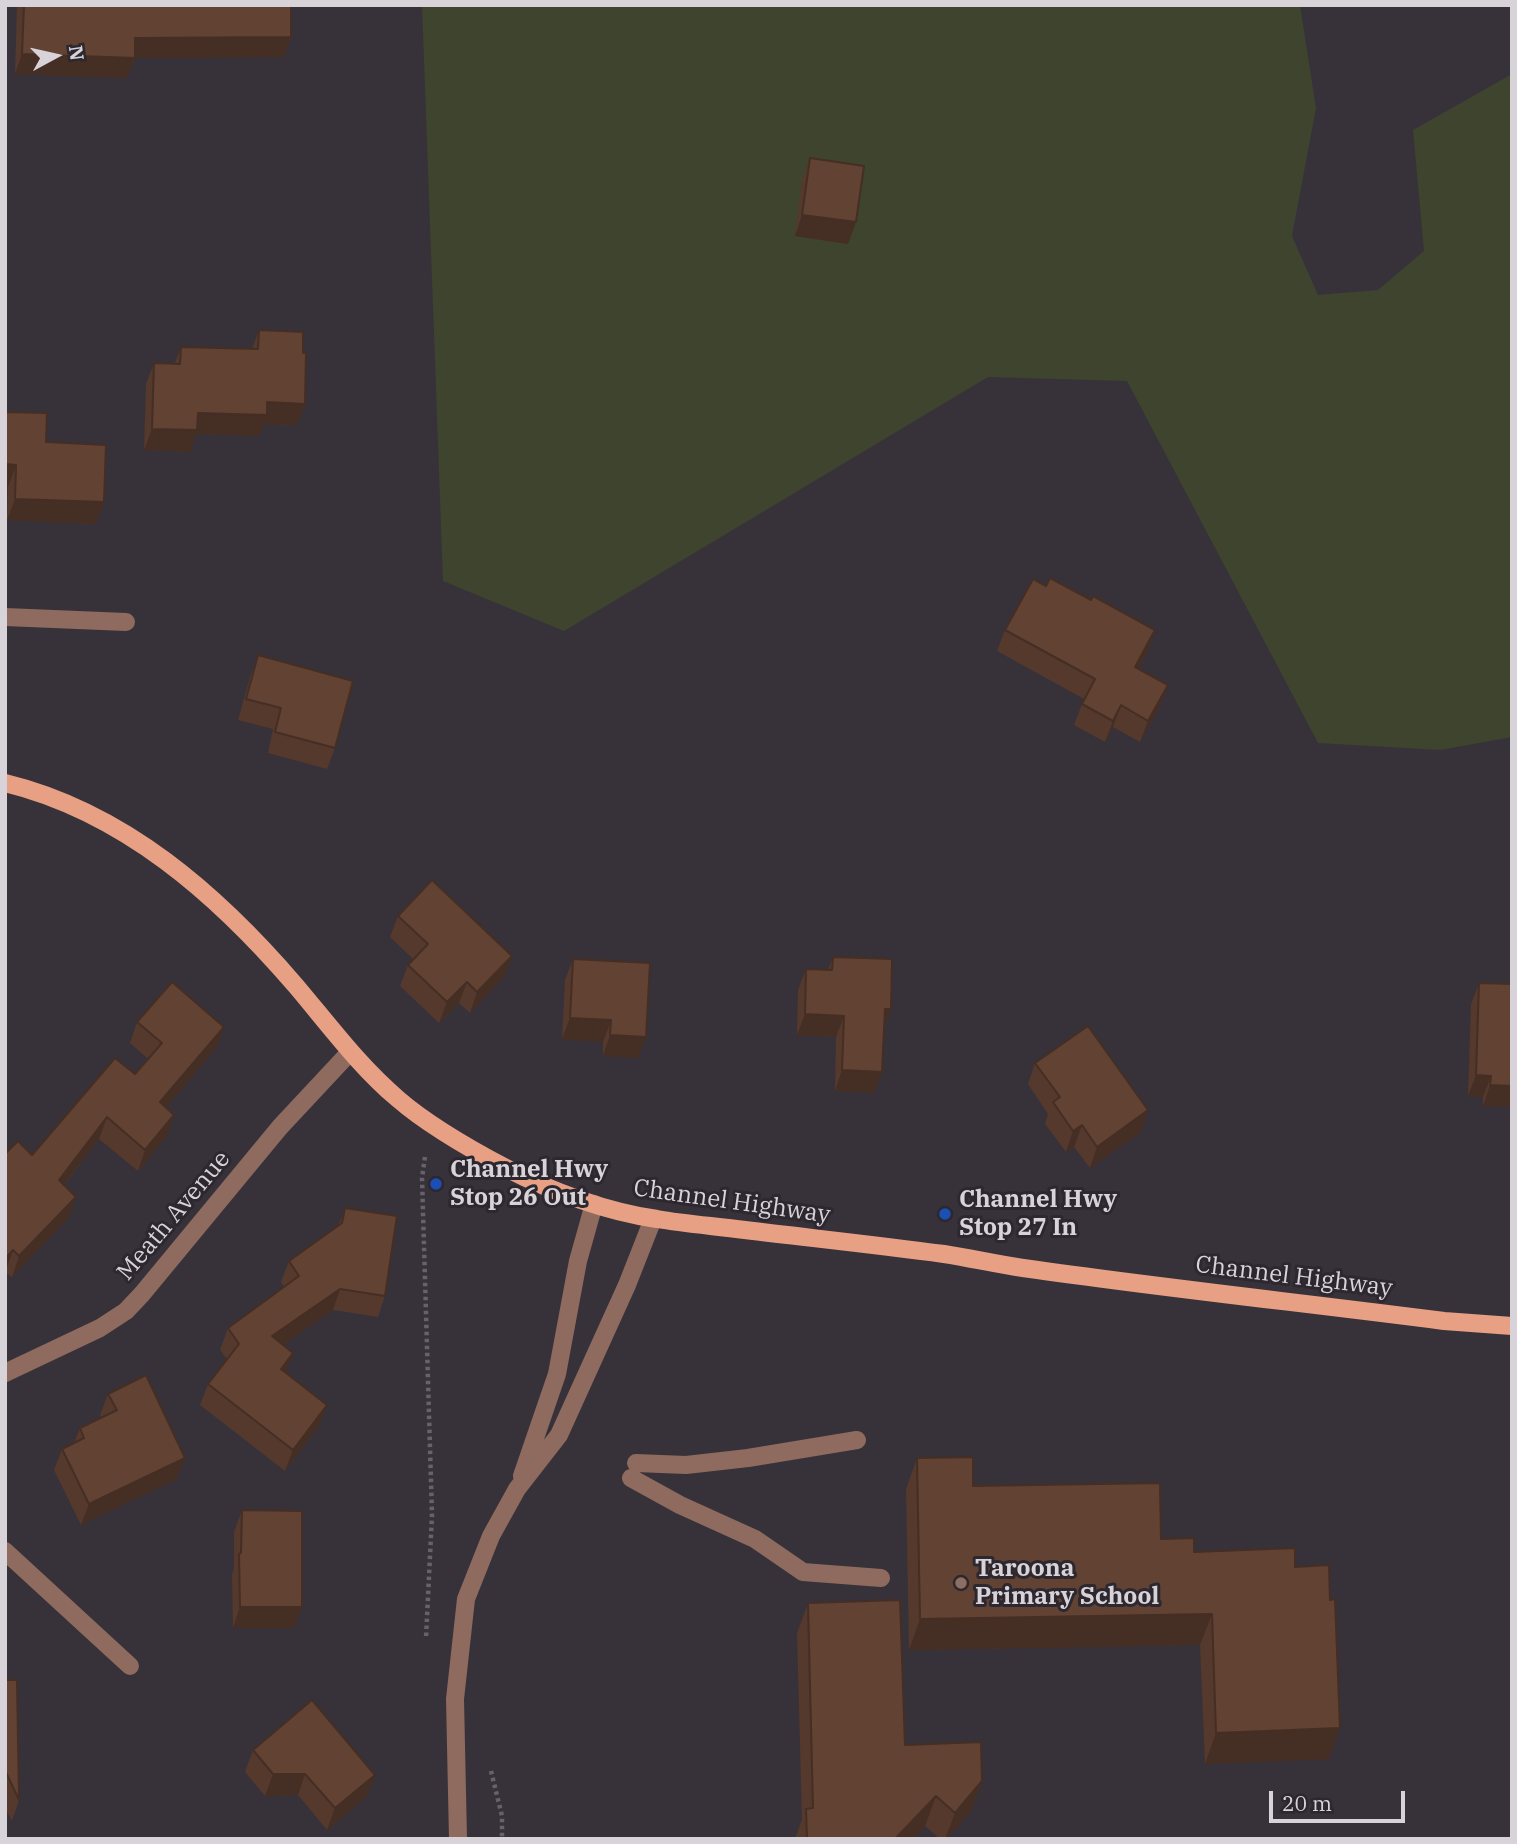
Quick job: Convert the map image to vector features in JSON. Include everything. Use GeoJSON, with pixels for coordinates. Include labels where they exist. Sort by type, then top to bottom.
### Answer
{"type":"FeatureCollection","features":[{"type":"Feature","properties":{"kind":"main road","name":"Channel Highway"},"geometry":{"type":"LineString","coordinates":[[5,783],[78,807],[130,835],[185,875],[240,926],[295,985],[350,1052],[397,1098],[429,1123],[507,1169],[594,1204],[653,1219],[945,1254],[1021,1267],[1403,1316],[1512,1326]]}},
{"type":"Feature","properties":{"kind":"street"},"geometry":{"type":"LineString","coordinates":[[5,617],[126,622]]}},
{"type":"Feature","properties":{"kind":"street","name":"Meath Avenue"},"geometry":{"type":"LineString","coordinates":[[5,1373],[100,1328],[126,1311],[280,1127],[350,1052]]}},
{"type":"Feature","properties":{"kind":"street"},"geometry":{"type":"LineString","coordinates":[[517,1489],[556,1374],[578,1261],[594,1204]]}},
{"type":"Feature","properties":{"kind":"street"},"geometry":{"type":"LineString","coordinates":[[457,1839],[455,1699],[466,1599],[491,1536],[517,1489],[559,1435],[627,1285],[653,1219]]}},
{"type":"Feature","properties":{"kind":"street"},"geometry":{"type":"LineString","coordinates":[[857,1440],[748,1458],[634,1471],[680,1505],[755,1539],[803,1572],[881,1578]]}},
{"type":"Feature","properties":{"kind":"street"},"geometry":{"type":"LineString","coordinates":[[5,1551],[130,1666]]}},
{"type":"Feature","properties":{"kind":"path"},"geometry":{"type":"LineString","coordinates":[[426,1646],[432,1515],[422,1178],[429,1123]]}},
{"type":"Feature","properties":{"kind":"path"},"geometry":{"type":"LineString","coordinates":[[456,1749],[486,1748],[502,1816],[502,1839]]}},
{"type":"Feature","properties":{"kind":"green space"},"geometry":{"type":"Polygon","coordinates":[[[422,5],[1300,5],[1316,108],[1292,236],[1318,295],[1378,290],[1424,251],[1413,130],[1512,74],[1512,737],[1440,750],[1318,743],[1127,381],[988,377],[564,631],[443,581],[422,5]]]}},
{"type":"Feature","properties":{"kind":"building"},"geometry":{"type":"Polygon","coordinates":[[[24,5],[291,5],[291,37],[135,38],[135,58],[22,54],[24,5]]]}},
{"type":"Feature","properties":{"kind":"building"},"geometry":{"type":"Polygon","coordinates":[[[810,158],[864,166],[856,222],[802,215],[810,158]]]}},
{"type":"Feature","properties":{"kind":"building"},"geometry":{"type":"Polygon","coordinates":[[[259,330],[303,332],[303,353],[306,353],[305,404],[267,402],[267,415],[198,413],[197,430],[152,429],[154,363],[180,364],[181,347],[258,349],[259,330]]]}},
{"type":"Feature","properties":{"kind":"building"},"geometry":{"type":"Polygon","coordinates":[[[5,412],[47,413],[46,442],[106,445],[104,502],[15,499],[16,465],[5,464],[5,412]]]}},
{"type":"Feature","properties":{"kind":"building"},"geometry":{"type":"Polygon","coordinates":[[[1050,578],[1091,600],[1093,596],[1155,630],[1135,667],[1168,685],[1148,721],[1121,705],[1113,721],[1082,704],[1095,679],[1005,630],[1033,579],[1046,586],[1050,578]]]}},
{"type":"Feature","properties":{"kind":"building"},"geometry":{"type":"Polygon","coordinates":[[[258,655],[353,681],[335,748],[275,732],[281,708],[246,699],[258,655]]]}},
{"type":"Feature","properties":{"kind":"building"},"geometry":{"type":"Polygon","coordinates":[[[432,880],[512,956],[477,992],[467,982],[447,1002],[408,965],[428,944],[398,916],[432,880]]]}},
{"type":"Feature","properties":{"kind":"building"},"geometry":{"type":"Polygon","coordinates":[[[833,957],[892,959],[891,1009],[885,1009],[882,1072],[842,1070],[844,1016],[805,1014],[806,969],[832,970],[833,957]]]}},
{"type":"Feature","properties":{"kind":"building"},"geometry":{"type":"Polygon","coordinates":[[[573,959],[650,963],[646,1037],[610,1035],[611,1020],[570,1018],[573,959]]]}},
{"type":"Feature","properties":{"kind":"building"},"geometry":{"type":"Polygon","coordinates":[[[172,982],[224,1027],[160,1102],[174,1115],[145,1150],[107,1117],[59,1180],[76,1197],[19,1256],[13,1250],[5,1259],[5,1154],[18,1141],[32,1155],[115,1058],[135,1074],[162,1043],[137,1022],[172,982]]]}},
{"type":"Feature","properties":{"kind":"building"},"geometry":{"type":"Polygon","coordinates":[[[1479,983],[1512,984],[1512,1086],[1490,1085],[1491,1076],[1476,1075],[1479,983]]]}},
{"type":"Feature","properties":{"kind":"building"},"geometry":{"type":"Polygon","coordinates":[[[1088,1026],[1148,1110],[1097,1147],[1082,1125],[1073,1131],[1053,1102],[1060,1097],[1035,1063],[1088,1026]]]}},
{"type":"Feature","properties":{"kind":"building"},"geometry":{"type":"Polygon","coordinates":[[[345,1208],[397,1216],[385,1296],[340,1289],[272,1336],[293,1353],[281,1369],[327,1405],[293,1450],[208,1384],[239,1344],[228,1328],[299,1276],[289,1261],[342,1223],[345,1208]]]}},
{"type":"Feature","properties":{"kind":"building"},"geometry":{"type":"Polygon","coordinates":[[[146,1375],[185,1458],[89,1504],[62,1449],[84,1438],[80,1428],[117,1410],[108,1394],[146,1375]]]}},
{"type":"Feature","properties":{"kind":"building"},"geometry":{"type":"Polygon","coordinates":[[[973,1457],[973,1486],[1160,1483],[1161,1539],[1194,1538],[1194,1552],[1295,1548],[1295,1567],[1329,1565],[1330,1600],[1335,1599],[1340,1728],[1216,1733],[1212,1614],[920,1619],[917,1458],[973,1457]]]}},
{"type":"Feature","properties":{"kind":"building"},"geometry":{"type":"Polygon","coordinates":[[[242,1510],[302,1511],[302,1607],[240,1607],[242,1510]]]}},
{"type":"Feature","properties":{"kind":"building"},"geometry":{"type":"Polygon","coordinates":[[[900,1600],[905,1745],[981,1742],[982,1781],[955,1813],[936,1796],[895,1839],[807,1839],[806,1809],[813,1808],[808,1603],[900,1600]]]}},
{"type":"Feature","properties":{"kind":"building"},"geometry":{"type":"Polygon","coordinates":[[[5,1680],[17,1680],[19,1800],[5,1770],[5,1680]]]}},
{"type":"Feature","properties":{"kind":"building"},"geometry":{"type":"Polygon","coordinates":[[[312,1700],[375,1775],[335,1808],[305,1774],[273,1774],[253,1750],[312,1700]]]}},
{"type":"Feature","properties":{"kind":"place","name":"Channel Hwy Stop 26 Out"},"geometry":{"type":"Point","coordinates":[436,1184]}},
{"type":"Feature","properties":{"kind":"place","name":"Channel Hwy Stop 27 In"},"geometry":{"type":"Point","coordinates":[945,1214]}},
{"type":"Feature","properties":{"kind":"place","name":"Taroona Primary School"},"geometry":{"type":"Point","coordinates":[961,1583]}}]}
